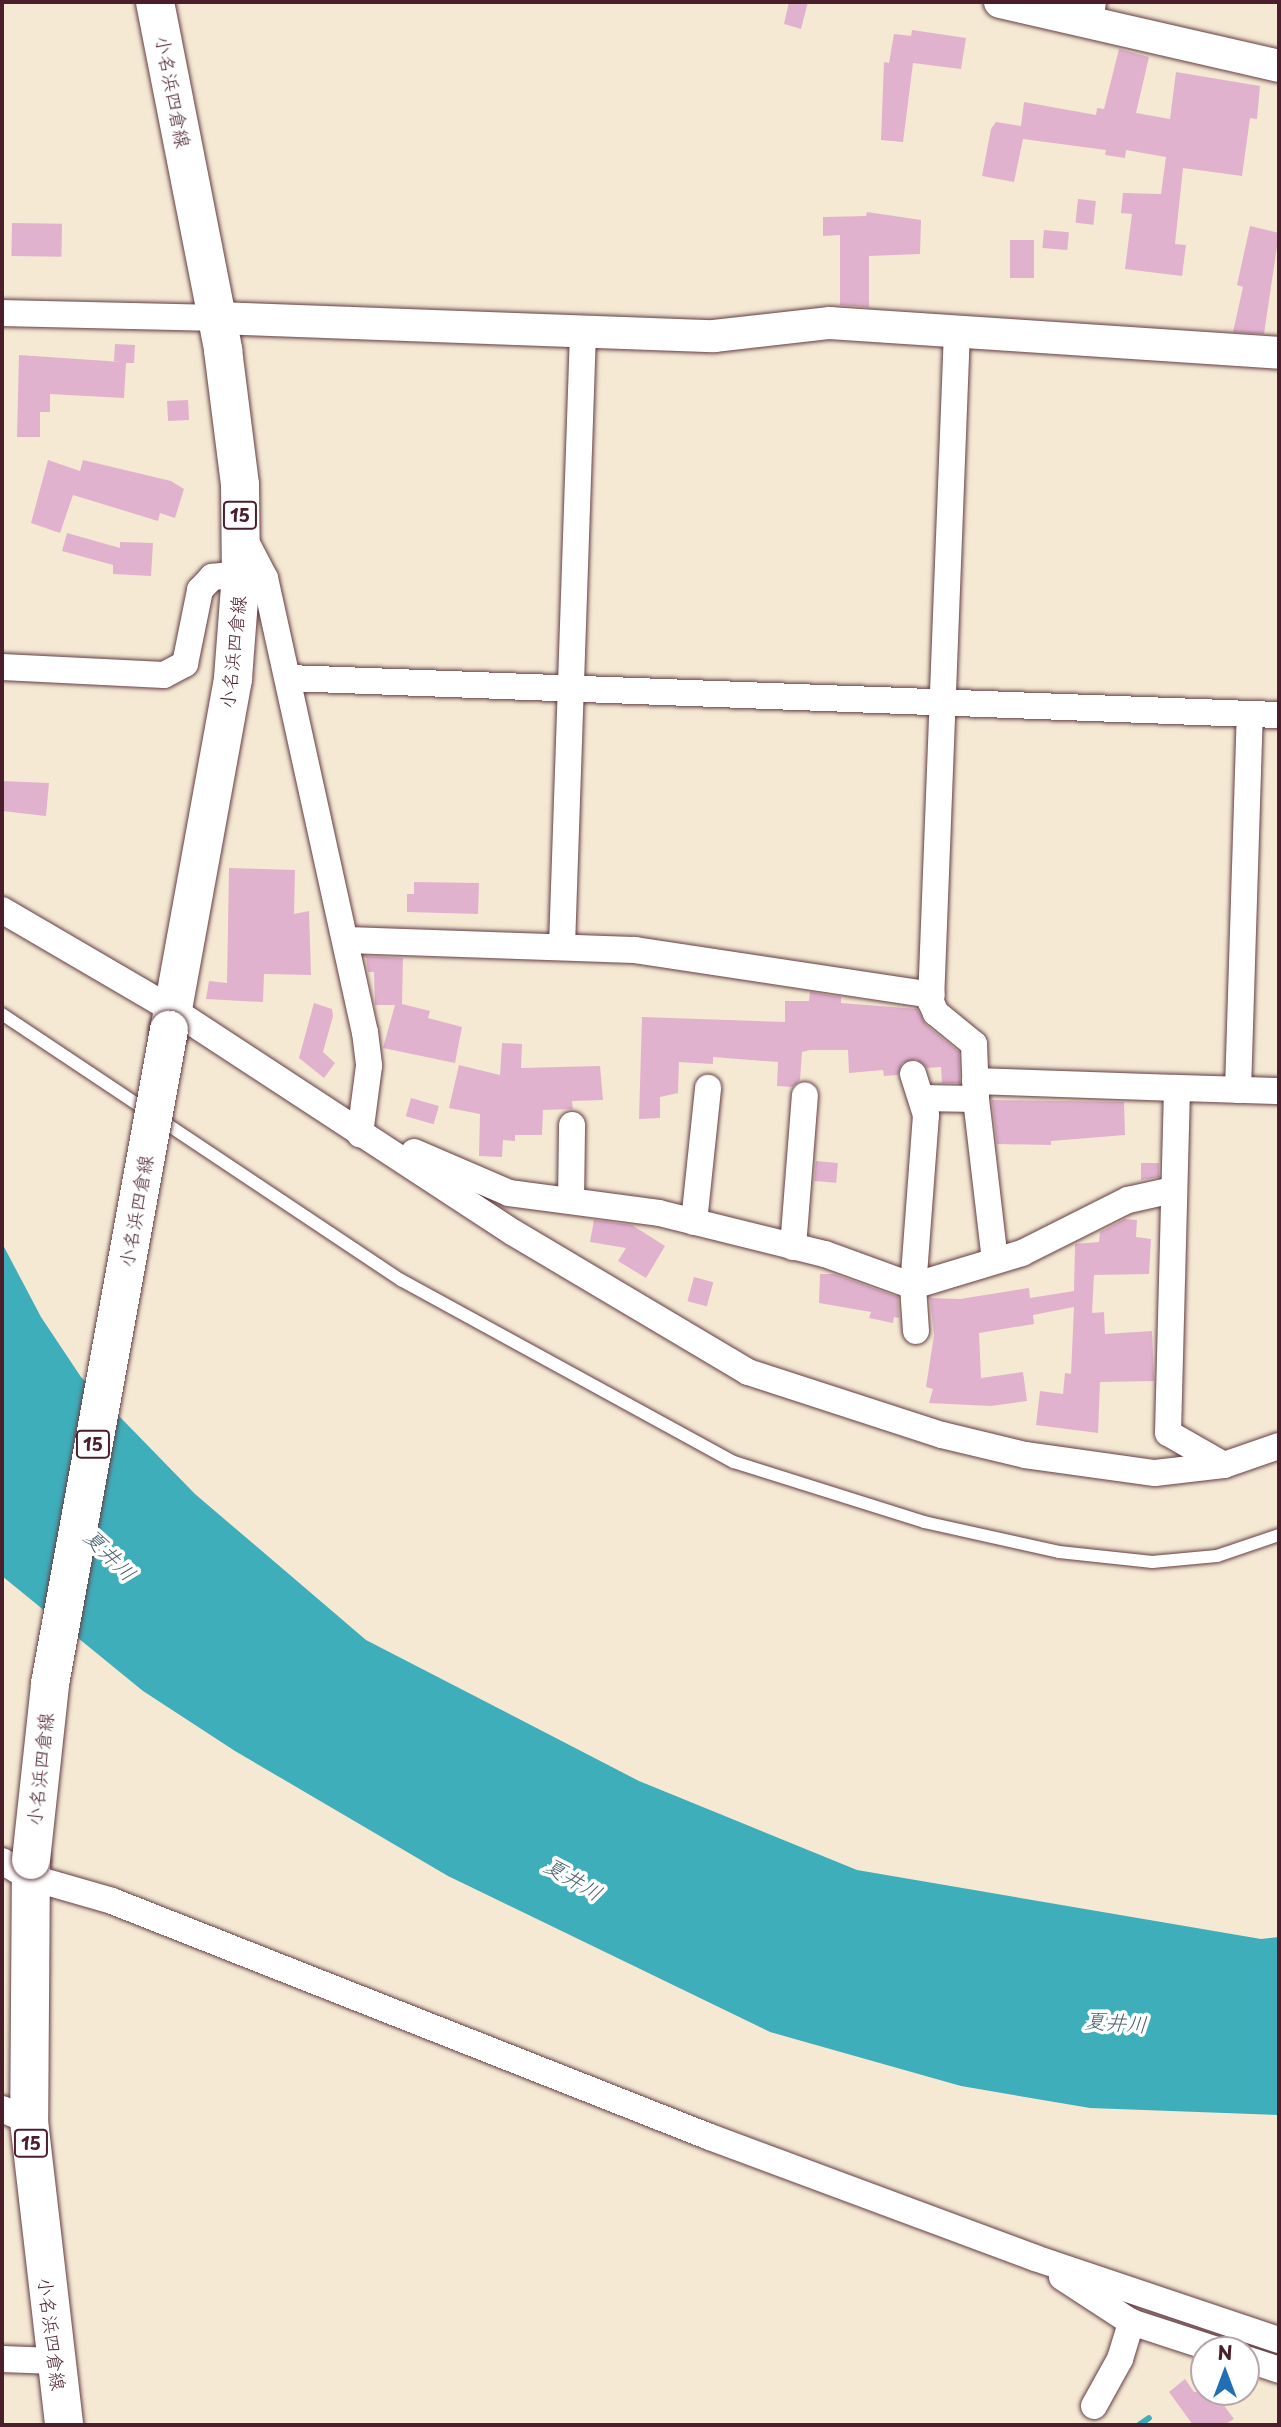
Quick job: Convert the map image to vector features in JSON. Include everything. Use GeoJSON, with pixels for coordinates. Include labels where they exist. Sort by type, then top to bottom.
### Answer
{"type":"FeatureCollection","features":[{"type":"Feature","properties":{"kind":"main road","name":"小名浜四倉線"},"geometry":{"type":"LineString","coordinates":[[64,2425],[16,2115],[21,1866],[50,1684],[233,679],[241,574],[236,440],[217,318],[155,2]]}},
{"type":"Feature","properties":{"kind":"street"},"geometry":{"type":"LineString","coordinates":[[1000,2],[1091,12],[1279,66]]}},
{"type":"Feature","properties":{"kind":"street"},"geometry":{"type":"LineString","coordinates":[[2,313],[714,336],[830,323],[1279,353]]}},
{"type":"Feature","properties":{"kind":"street"},"geometry":{"type":"LineString","coordinates":[[957,331],[932,995],[936,1013],[974,1044],[976,1090],[995,1260]]}},
{"type":"Feature","properties":{"kind":"street"},"geometry":{"type":"LineString","coordinates":[[562,946],[583,332]]}},
{"type":"Feature","properties":{"kind":"street"},"geometry":{"type":"LineString","coordinates":[[240,531],[265,578],[346,940],[369,1066],[368,1139]]}},
{"type":"Feature","properties":{"kind":"street"},"geometry":{"type":"LineString","coordinates":[[2,667],[164,675],[185,664],[200,590],[212,577],[241,574]]}},
{"type":"Feature","properties":{"kind":"street"},"geometry":{"type":"LineString","coordinates":[[288,678],[1279,715]]}},
{"type":"Feature","properties":{"kind":"street"},"geometry":{"type":"LineString","coordinates":[[1238,1090],[1250,714]]}},
{"type":"Feature","properties":{"kind":"street"},"geometry":{"type":"LineString","coordinates":[[2,910],[171,1020],[368,1139],[525,1240],[748,1372],[942,1435],[1025,1455],[1155,1473],[1224,1465],[1279,1446]]}},
{"type":"Feature","properties":{"kind":"street"},"geometry":{"type":"LineString","coordinates":[[346,940],[635,950],[932,995]]}},
{"type":"Feature","properties":{"kind":"street"},"geometry":{"type":"LineString","coordinates":[[916,1331],[913,1286],[926,1115],[918,1086],[976,1090],[1177,1088],[1279,1091]]}},
{"type":"Feature","properties":{"kind":"street"},"geometry":{"type":"LineString","coordinates":[[694,1222],[708,1088]]}},
{"type":"Feature","properties":{"kind":"street"},"geometry":{"type":"LineString","coordinates":[[1177,1088],[1168,1433],[1224,1465]]}},
{"type":"Feature","properties":{"kind":"street"},"geometry":{"type":"LineString","coordinates":[[793,1247],[805,1095]]}},
{"type":"Feature","properties":{"kind":"street"},"geometry":{"type":"LineString","coordinates":[[571,1201],[572,1125]]}},
{"type":"Feature","properties":{"kind":"street"},"geometry":{"type":"LineString","coordinates":[[368,1139],[393,1143],[487,1187],[694,1222],[793,1247],[913,1286],[1021,1253],[1128,1200],[1173,1191]]}},
{"type":"Feature","properties":{"kind":"street"},"geometry":{"type":"LineString","coordinates":[[21,1866],[709,2137],[1035,2258],[1279,2340]]}},
{"type":"Feature","properties":{"kind":"street"},"geometry":{"type":"LineString","coordinates":[[1035,2258],[1131,2322],[1190,2341]]}},
{"type":"Feature","properties":{"kind":"street"},"geometry":{"type":"LineString","coordinates":[[1094,2406],[1120,2358],[1131,2322]]}},
{"type":"Feature","properties":{"kind":"street"},"geometry":{"type":"LineString","coordinates":[[2,2359],[55,2361]]}},
{"type":"Feature","properties":{"kind":"street"},"geometry":{"type":"LineString","coordinates":[[1260,2364],[1279,2370]]}},
{"type":"Feature","properties":{"kind":"lane"},"geometry":{"type":"LineString","coordinates":[[2,1014],[401,1280],[734,1462],[924,1522],[1059,1552],[1152,1562],[1217,1556],[1279,1535]]}},
{"type":"Feature","properties":{"kind":"water","name":"夏井川"},"geometry":{"type":"Polygon","coordinates":[[[2,1243],[41,1317],[81,1377],[195,1494],[366,1640],[639,1781],[857,1870],[1261,1939],[1279,1937],[1279,2115],[1090,2108],[961,2086],[770,2032],[448,1876],[235,1751],[143,1691],[2,1576],[2,1243]]]}},
{"type":"Feature","properties":{"kind":"building"},"geometry":{"type":"Polygon","coordinates":[[[789,2],[808,2],[801,29],[784,24],[789,2]]]}},
{"type":"Feature","properties":{"kind":"building"},"geometry":{"type":"Polygon","coordinates":[[[912,30],[966,38],[961,69],[913,63],[903,142],[881,140],[884,62],[889,63],[894,34],[911,36],[912,30]]]}},
{"type":"Feature","properties":{"kind":"building"},"geometry":{"type":"Polygon","coordinates":[[[1119,49],[1149,57],[1136,113],[1170,119],[1176,72],[1260,86],[1257,119],[1250,118],[1242,176],[1183,168],[1175,244],[1186,245],[1182,276],[1125,269],[1132,214],[1121,213],[1123,193],[1161,194],[1166,157],[1126,150],[1125,158],[1105,155],[1106,150],[1023,139],[1014,182],[982,176],[991,129],[996,122],[1021,126],[1024,102],[1096,115],[1097,108],[1104,109],[1119,49]]]}},
{"type":"Feature","properties":{"kind":"building"},"geometry":{"type":"Polygon","coordinates":[[[1078,199],[1096,201],[1093,225],[1075,223],[1078,199]]]}},
{"type":"Feature","properties":{"kind":"building"},"geometry":{"type":"Polygon","coordinates":[[[867,212],[921,220],[920,254],[869,256],[869,307],[840,305],[840,235],[823,236],[823,217],[866,216],[867,212]]]}},
{"type":"Feature","properties":{"kind":"building"},"geometry":{"type":"Polygon","coordinates":[[[12,223],[62,224],[61,257],[11,256],[12,223]]]}},
{"type":"Feature","properties":{"kind":"building"},"geometry":{"type":"Polygon","coordinates":[[[1250,226],[1279,233],[1264,334],[1233,332],[1243,287],[1237,285],[1250,226]]]}},
{"type":"Feature","properties":{"kind":"building"},"geometry":{"type":"Polygon","coordinates":[[[1044,230],[1069,232],[1067,250],[1042,248],[1044,230]]]}},
{"type":"Feature","properties":{"kind":"building"},"geometry":{"type":"Polygon","coordinates":[[[1010,240],[1034,240],[1034,278],[1010,278],[1010,240]]]}},
{"type":"Feature","properties":{"kind":"building"},"geometry":{"type":"Polygon","coordinates":[[[115,344],[135,345],[134,363],[126,363],[124,398],[50,394],[50,412],[40,412],[40,437],[17,437],[19,355],[122,362],[114,361],[115,344]]]}},
{"type":"Feature","properties":{"kind":"building"},"geometry":{"type":"Polygon","coordinates":[[[188,400],[189,420],[168,421],[167,401],[188,400]]]}},
{"type":"Feature","properties":{"kind":"building"},"geometry":{"type":"Polygon","coordinates":[[[48,460],[80,471],[83,460],[171,481],[184,489],[175,518],[160,513],[158,521],[73,495],[60,533],[31,523],[48,460]]]}},
{"type":"Feature","properties":{"kind":"building"},"geometry":{"type":"Polygon","coordinates":[[[67,533],[120,548],[120,542],[153,543],[151,576],[113,574],[113,565],[62,551],[67,533]]]}},
{"type":"Feature","properties":{"kind":"building"},"geometry":{"type":"Polygon","coordinates":[[[2,781],[49,783],[46,816],[2,811],[2,781]]]}},
{"type":"Feature","properties":{"kind":"building"},"geometry":{"type":"Polygon","coordinates":[[[229,868],[295,870],[294,914],[309,911],[311,975],[264,974],[263,1002],[206,999],[209,981],[227,983],[229,868]]]}},
{"type":"Feature","properties":{"kind":"building"},"geometry":{"type":"Polygon","coordinates":[[[414,882],[479,883],[478,914],[407,912],[407,894],[414,894],[414,882]]]}},
{"type":"Feature","properties":{"kind":"building"},"geometry":{"type":"Polygon","coordinates":[[[366,956],[403,958],[402,1004],[430,1011],[428,1018],[462,1027],[455,1063],[383,1048],[395,1005],[375,1005],[374,972],[368,972],[366,956]]]}},
{"type":"Feature","properties":{"kind":"building"},"geometry":{"type":"Polygon","coordinates":[[[810,992],[841,997],[841,1003],[917,1009],[926,1025],[959,1052],[960,1083],[942,1083],[941,1067],[927,1068],[916,1059],[902,1063],[898,1075],[884,1076],[883,1070],[849,1073],[848,1050],[810,1050],[802,1052],[800,1080],[792,1087],[777,1086],[778,1062],[713,1057],[713,1064],[679,1062],[678,1093],[660,1097],[660,1118],[639,1119],[642,1017],[785,1022],[785,1001],[809,1001],[810,992]]]}},
{"type":"Feature","properties":{"kind":"building"},"geometry":{"type":"Polygon","coordinates":[[[314,1003],[332,1009],[333,1016],[323,1052],[335,1063],[324,1078],[299,1058],[314,1003]]]}},
{"type":"Feature","properties":{"kind":"building"},"geometry":{"type":"Polygon","coordinates":[[[502,1043],[522,1044],[521,1068],[600,1066],[603,1100],[572,1101],[573,1109],[543,1110],[542,1135],[515,1135],[515,1141],[503,1140],[502,1157],[479,1156],[480,1114],[449,1108],[459,1065],[500,1075],[502,1043]]]}},
{"type":"Feature","properties":{"kind":"building"},"geometry":{"type":"Polygon","coordinates":[[[411,1098],[439,1106],[434,1124],[406,1116],[411,1098]]]}},
{"type":"Feature","properties":{"kind":"building"},"geometry":{"type":"Polygon","coordinates":[[[992,1100],[1124,1102],[1125,1135],[1051,1141],[1051,1145],[997,1144],[992,1100]]]}},
{"type":"Feature","properties":{"kind":"building"},"geometry":{"type":"Polygon","coordinates":[[[816,1161],[838,1163],[836,1183],[814,1181],[816,1161]]]}},
{"type":"Feature","properties":{"kind":"building"},"geometry":{"type":"Polygon","coordinates":[[[1141,1163],[1159,1163],[1159,1177],[1141,1180],[1141,1163]]]}},
{"type":"Feature","properties":{"kind":"building"},"geometry":{"type":"Polygon","coordinates":[[[1125,1219],[1137,1220],[1136,1237],[1151,1239],[1149,1274],[1094,1275],[1092,1313],[1104,1312],[1105,1334],[1152,1331],[1154,1381],[1100,1382],[1098,1433],[1036,1425],[1040,1391],[1063,1394],[1065,1373],[1071,1374],[1074,1307],[1033,1315],[1034,1324],[979,1333],[981,1378],[1023,1372],[1027,1401],[991,1406],[929,1403],[933,1389],[926,1387],[934,1335],[930,1298],[960,1299],[1029,1288],[1030,1298],[1074,1291],[1075,1244],[1099,1242],[1100,1232],[1125,1219]]]}},
{"type":"Feature","properties":{"kind":"building"},"geometry":{"type":"Polygon","coordinates":[[[594,1220],[632,1225],[665,1246],[646,1278],[618,1261],[626,1248],[590,1242],[594,1220]]]}},
{"type":"Feature","properties":{"kind":"building"},"geometry":{"type":"Polygon","coordinates":[[[820,1274],[834,1274],[898,1297],[899,1318],[894,1317],[893,1323],[869,1318],[871,1312],[819,1303],[820,1274]]]}},
{"type":"Feature","properties":{"kind":"building"},"geometry":{"type":"Polygon","coordinates":[[[694,1277],[713,1282],[707,1306],[688,1301],[694,1277]]]}},
{"type":"Feature","properties":{"kind":"building"},"geometry":{"type":"Polygon","coordinates":[[[1185,2379],[1190,2386],[1190,2406],[1224,2406],[1234,2419],[1224,2425],[1193,2425],[1169,2392],[1185,2379]]]}},
{"type":"Feature","properties":{"kind":"waterway"},"geometry":{"type":"LineString","coordinates":[[1139,2425],[1149,2418]]}}]}
